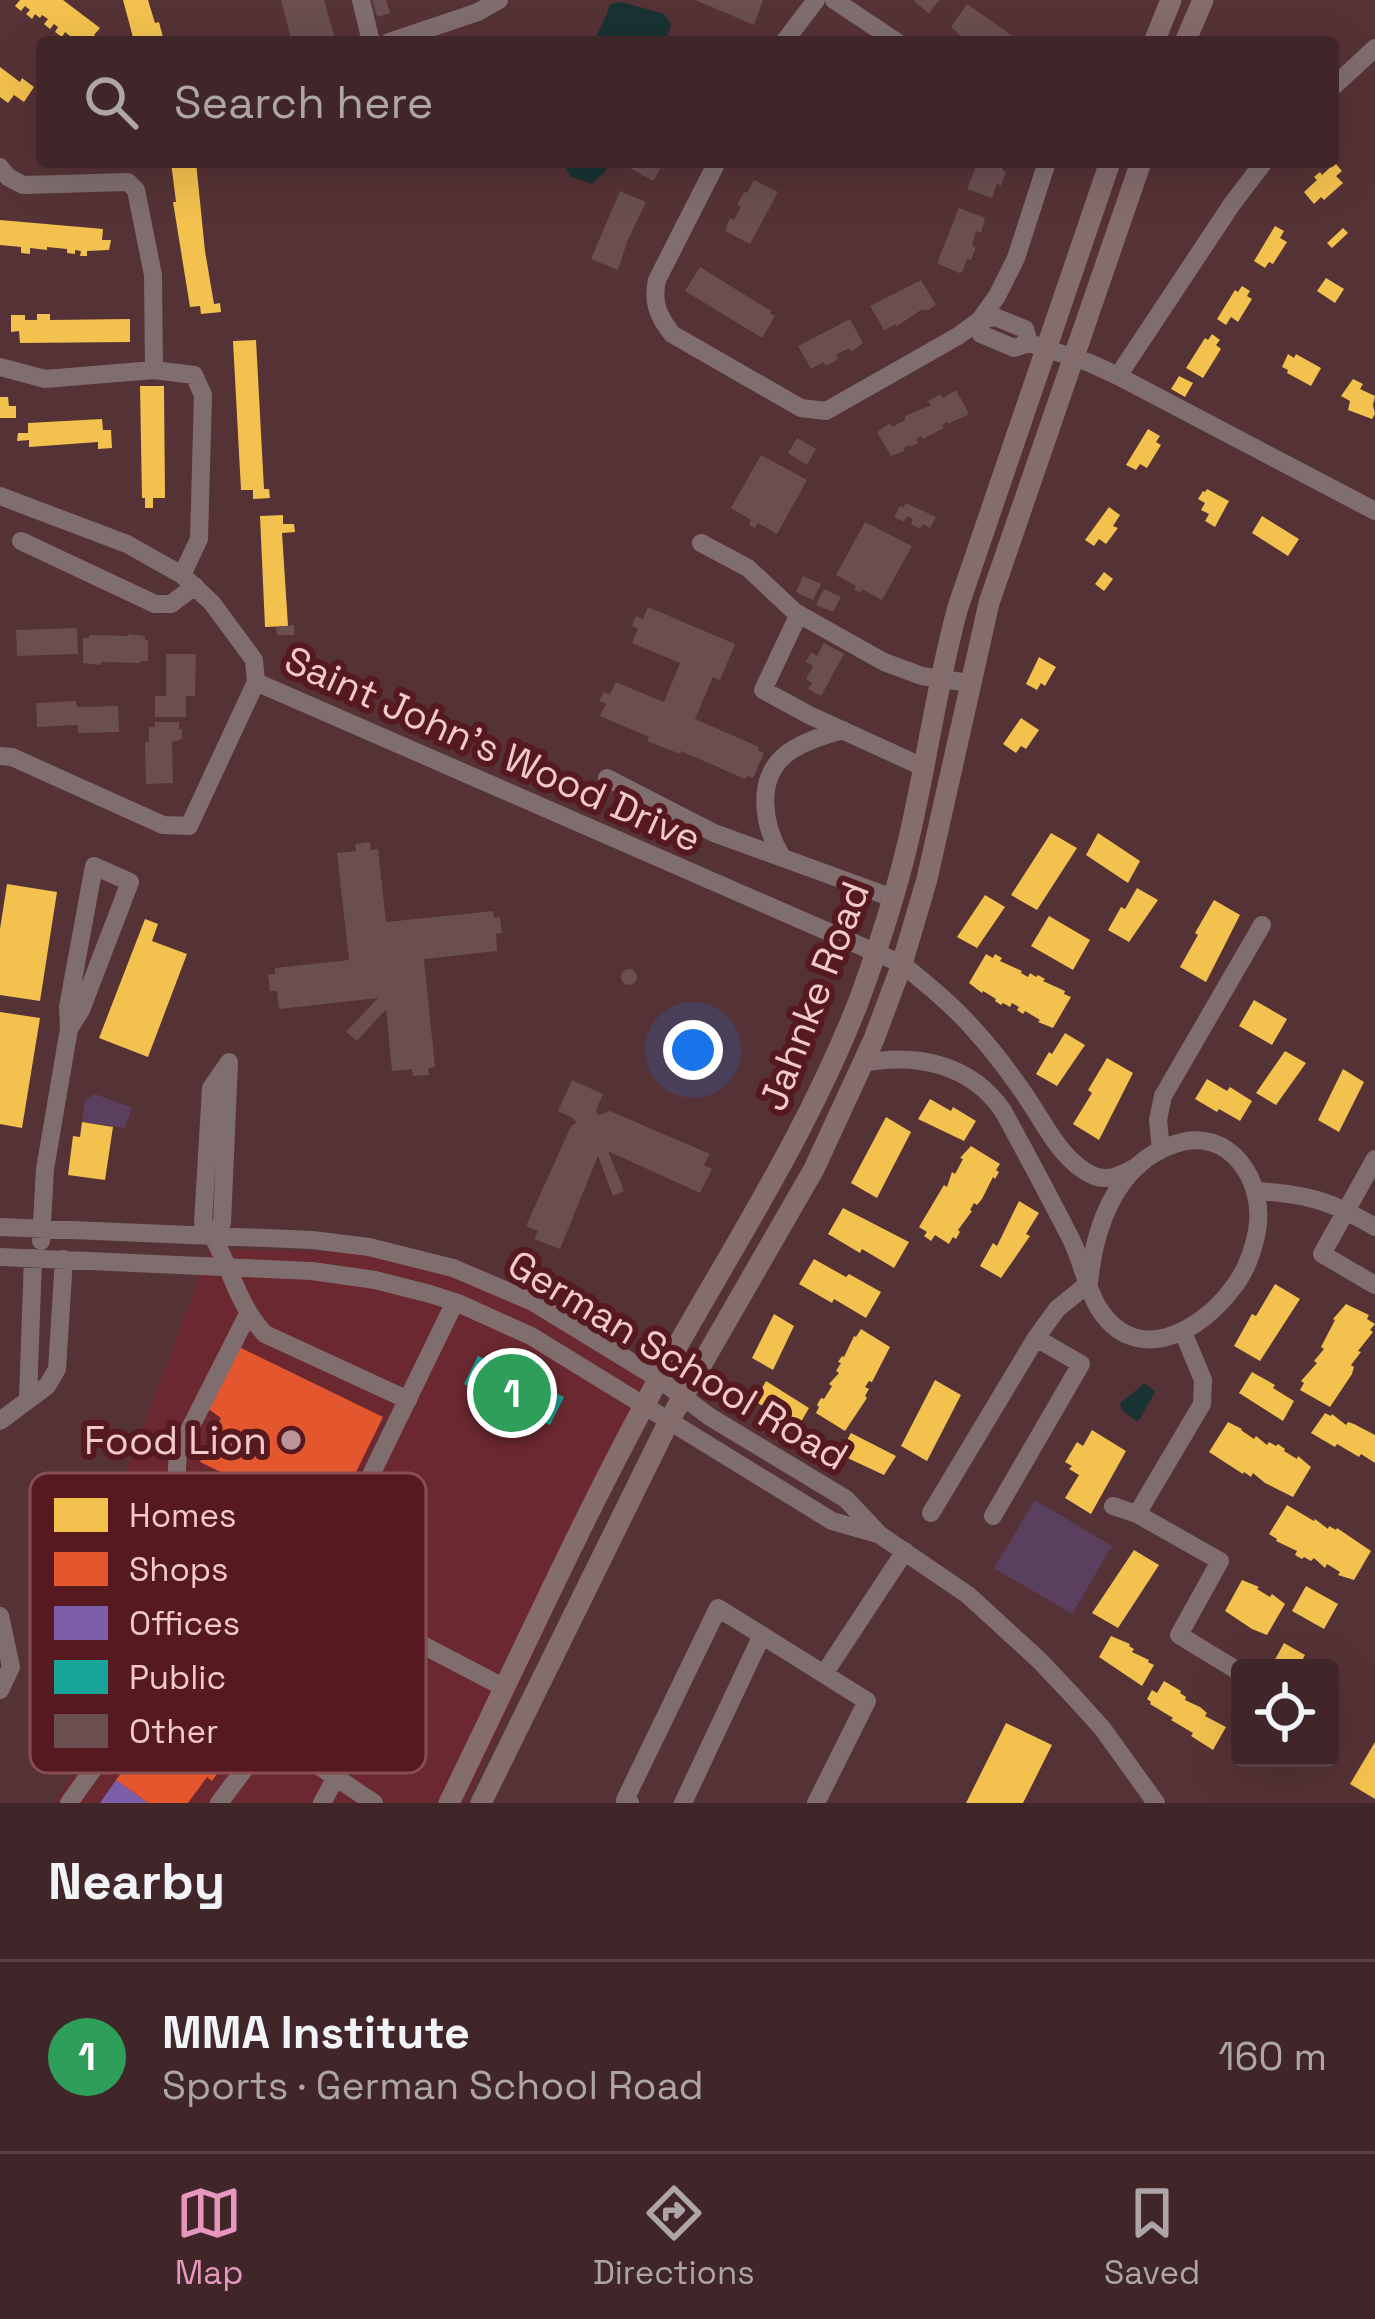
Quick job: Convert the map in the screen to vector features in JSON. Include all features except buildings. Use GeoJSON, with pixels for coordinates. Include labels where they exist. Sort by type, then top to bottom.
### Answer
{"type":"FeatureCollection","features":[{"type":"Feature","properties":{"kind":"main road"},"geometry":{"type":"LineString","coordinates":[[1157,36],[1172,0]]}},
{"type":"Feature","properties":{"kind":"main road"},"geometry":{"type":"LineString","coordinates":[[1188,36],[1203,0]]}},
{"type":"Feature","properties":{"kind":"main road","name":"Jahnke Road"},"geometry":{"type":"LineString","coordinates":[[449,1803],[645,1404],[798,1136],[844,1036],[893,898],[940,679],[1037,346],[1109,168]]}},
{"type":"Feature","properties":{"kind":"main road","name":"Jahnke Road"},"geometry":{"type":"LineString","coordinates":[[481,1803],[669,1421],[803,1188],[863,1063],[902,964],[941,825],[989,603],[1139,168]]}},
{"type":"Feature","properties":{"kind":"street"},"geometry":{"type":"LineString","coordinates":[[361,0],[370,36]]}},
{"type":"Feature","properties":{"kind":"street"},"geometry":{"type":"LineString","coordinates":[[403,36],[500,0]]}},
{"type":"Feature","properties":{"kind":"street"},"geometry":{"type":"LineString","coordinates":[[789,36],[816,0]]}},
{"type":"Feature","properties":{"kind":"street"},"geometry":{"type":"LineString","coordinates":[[834,0],[888,36]]}},
{"type":"Feature","properties":{"kind":"street"},"geometry":{"type":"LineString","coordinates":[[1339,81],[1375,48]]}},
{"type":"Feature","properties":{"kind":"street"},"geometry":{"type":"LineString","coordinates":[[0,167],[23,184],[128,182],[136,190],[153,275],[154,370]]}},
{"type":"Feature","properties":{"kind":"street"},"geometry":{"type":"LineString","coordinates":[[714,168],[657,280],[658,316],[672,334],[801,408],[826,411],[980,320],[1016,258],[1046,168]]}},
{"type":"Feature","properties":{"kind":"street"},"geometry":{"type":"LineString","coordinates":[[1118,376],[1259,168]]}},
{"type":"Feature","properties":{"kind":"street"},"geometry":{"type":"LineString","coordinates":[[980,320],[981,334],[997,343],[1014,348],[1037,346],[1118,376],[1375,511]]}},
{"type":"Feature","properties":{"kind":"street"},"geometry":{"type":"LineString","coordinates":[[0,367],[45,379],[154,370],[194,375],[203,395],[199,539],[188,580],[171,604],[155,604],[21,541]]}},
{"type":"Feature","properties":{"kind":"street","name":"Saint John's Wood Drive"},"geometry":{"type":"LineString","coordinates":[[0,496],[127,544],[188,580],[212,603],[254,660],[256,682],[902,964],[967,1021],[1047,1130],[1082,1168],[1105,1179],[1138,1166]]}},
{"type":"Feature","properties":{"kind":"street"},"geometry":{"type":"LineString","coordinates":[[701,543],[748,568],[799,614],[884,662],[922,676],[969,683]]}},
{"type":"Feature","properties":{"kind":"street"},"geometry":{"type":"LineString","coordinates":[[799,614],[763,690],[923,767]]}},
{"type":"Feature","properties":{"kind":"street"},"geometry":{"type":"LineString","coordinates":[[0,756],[12,757],[163,824],[189,826],[256,682]]}},
{"type":"Feature","properties":{"kind":"street"},"geometry":{"type":"LineString","coordinates":[[782,858],[770,838],[766,813],[764,795],[770,774],[784,754],[843,730]]}},
{"type":"Feature","properties":{"kind":"street"},"geometry":{"type":"LineString","coordinates":[[607,778],[714,833],[893,898]]}},
{"type":"Feature","properties":{"kind":"street"},"geometry":{"type":"LineString","coordinates":[[28,1399],[45,1169],[94,866],[130,882],[81,1010],[69,1029]]}},
{"type":"Feature","properties":{"kind":"street"},"geometry":{"type":"LineString","coordinates":[[1161,1150],[1162,1096],[1262,925]]}},
{"type":"Feature","properties":{"kind":"street"},"geometry":{"type":"LineString","coordinates":[[989,1047],[1001,1083],[1003,1111]]}},
{"type":"Feature","properties":{"kind":"street"},"geometry":{"type":"LineString","coordinates":[[863,1063],[899,1060],[945,1065],[983,1086],[1003,1111],[1075,1246],[1089,1283],[1100,1310],[1134,1336],[1155,1340],[1183,1333],[1224,1299],[1253,1250],[1257,1191],[1244,1166],[1210,1143],[1182,1142],[1138,1166],[1103,1217],[1089,1283],[1057,1309],[1036,1338],[931,1513]]}},
{"type":"Feature","properties":{"kind":"street"},"geometry":{"type":"LineString","coordinates":[[212,1235],[222,1223],[229,1062],[211,1088],[203,1223],[248,1314],[265,1334],[408,1400]]}},
{"type":"Feature","properties":{"kind":"street"},"geometry":{"type":"LineString","coordinates":[[1375,1159],[1322,1254],[1375,1285]]}},
{"type":"Feature","properties":{"kind":"street"},"geometry":{"type":"LineString","coordinates":[[1257,1191],[1312,1197],[1375,1227]]}},
{"type":"Feature","properties":{"kind":"street","name":"German School Road"},"geometry":{"type":"LineString","coordinates":[[0,1227],[369,1246],[453,1268],[533,1302],[846,1499],[880,1535],[968,1595],[1039,1660],[1102,1728],[1156,1803]]}},
{"type":"Feature","properties":{"kind":"street","name":"German School Road"},"geometry":{"type":"LineString","coordinates":[[0,1257],[346,1276],[455,1302],[531,1336],[832,1521],[880,1535]]}},
{"type":"Feature","properties":{"kind":"street"},"geometry":{"type":"LineString","coordinates":[[0,1421],[47,1386],[57,1369],[64,1259]]}},
{"type":"Feature","properties":{"kind":"street"},"geometry":{"type":"LineString","coordinates":[[372,1473],[455,1302]]}},
{"type":"Feature","properties":{"kind":"street"},"geometry":{"type":"LineString","coordinates":[[174,1473],[179,1450],[248,1314]]}},
{"type":"Feature","properties":{"kind":"street"},"geometry":{"type":"LineString","coordinates":[[1137,1514],[1202,1404],[1202,1379],[1183,1333]]}},
{"type":"Feature","properties":{"kind":"street"},"geometry":{"type":"LineString","coordinates":[[993,1516],[1082,1364],[1036,1338]]}},
{"type":"Feature","properties":{"kind":"street"},"geometry":{"type":"LineString","coordinates":[[1113,1506],[1137,1514],[1220,1561],[1179,1636],[1231,1666]]}},
{"type":"Feature","properties":{"kind":"street"},"geometry":{"type":"LineString","coordinates":[[824,1674],[905,1551]]}},
{"type":"Feature","properties":{"kind":"street"},"geometry":{"type":"LineString","coordinates":[[630,1803],[625,1800],[718,1608],[867,1701],[816,1803]]}},
{"type":"Feature","properties":{"kind":"street"},"geometry":{"type":"LineString","coordinates":[[0,1616],[11,1667],[0,1690]]}},
{"type":"Feature","properties":{"kind":"street"},"geometry":{"type":"LineString","coordinates":[[682,1803],[762,1635]]}},
{"type":"Feature","properties":{"kind":"street"},"geometry":{"type":"LineString","coordinates":[[426,1647],[505,1688]]}},
{"type":"Feature","properties":{"kind":"street"},"geometry":{"type":"LineString","coordinates":[[69,1803],[90,1773]]}},
{"type":"Feature","properties":{"kind":"street"},"geometry":{"type":"LineString","coordinates":[[219,1803],[242,1773]]}},
{"type":"Feature","properties":{"kind":"street"},"geometry":{"type":"LineString","coordinates":[[326,1773],[374,1803]]}},
{"type":"Feature","properties":{"kind":"street"},"geometry":{"type":"LineString","coordinates":[[322,1803],[335,1779]]}},
{"type":"Feature","properties":{"kind":"shaded area"},"geometry":{"type":"Polygon","coordinates":[[[95,1094],[132,1108],[125,1128],[82,1122],[85,1100],[95,1094]]]}},
{"type":"Feature","properties":{"kind":"shaded area"},"geometry":{"type":"Polygon","coordinates":[[[210,1249],[402,1253],[498,1283],[670,1381],[637,1429],[465,1803],[53,1803],[75,1773],[426,1773],[426,1473],[126,1472],[210,1249]]]}},
{"type":"Feature","properties":{"kind":"shaded area"},"geometry":{"type":"Polygon","coordinates":[[[1035,1500],[1112,1546],[1072,1614],[994,1568],[1035,1500]]]}},
{"type":"Feature","properties":{"kind":"water"},"geometry":{"type":"Polygon","coordinates":[[[622,2],[664,14],[671,24],[668,36],[597,36],[611,4],[622,2]]]}},
{"type":"Feature","properties":{"kind":"water"},"geometry":{"type":"Polygon","coordinates":[[[565,168],[607,168],[592,184],[570,176],[565,168]]]}},
{"type":"Feature","properties":{"kind":"water"},"geometry":{"type":"Polygon","coordinates":[[[1145,1383],[1155,1392],[1136,1421],[1120,1403],[1145,1383]]]}},
{"type":"Feature","properties":{"kind":"place","name":"MMA Institute"},"geometry":{"type":"Point","coordinates":[512,1393]}},
{"type":"Feature","properties":{"kind":"place","name":"Food Lion"},"geometry":{"type":"Point","coordinates":[291,1440]}}]}
